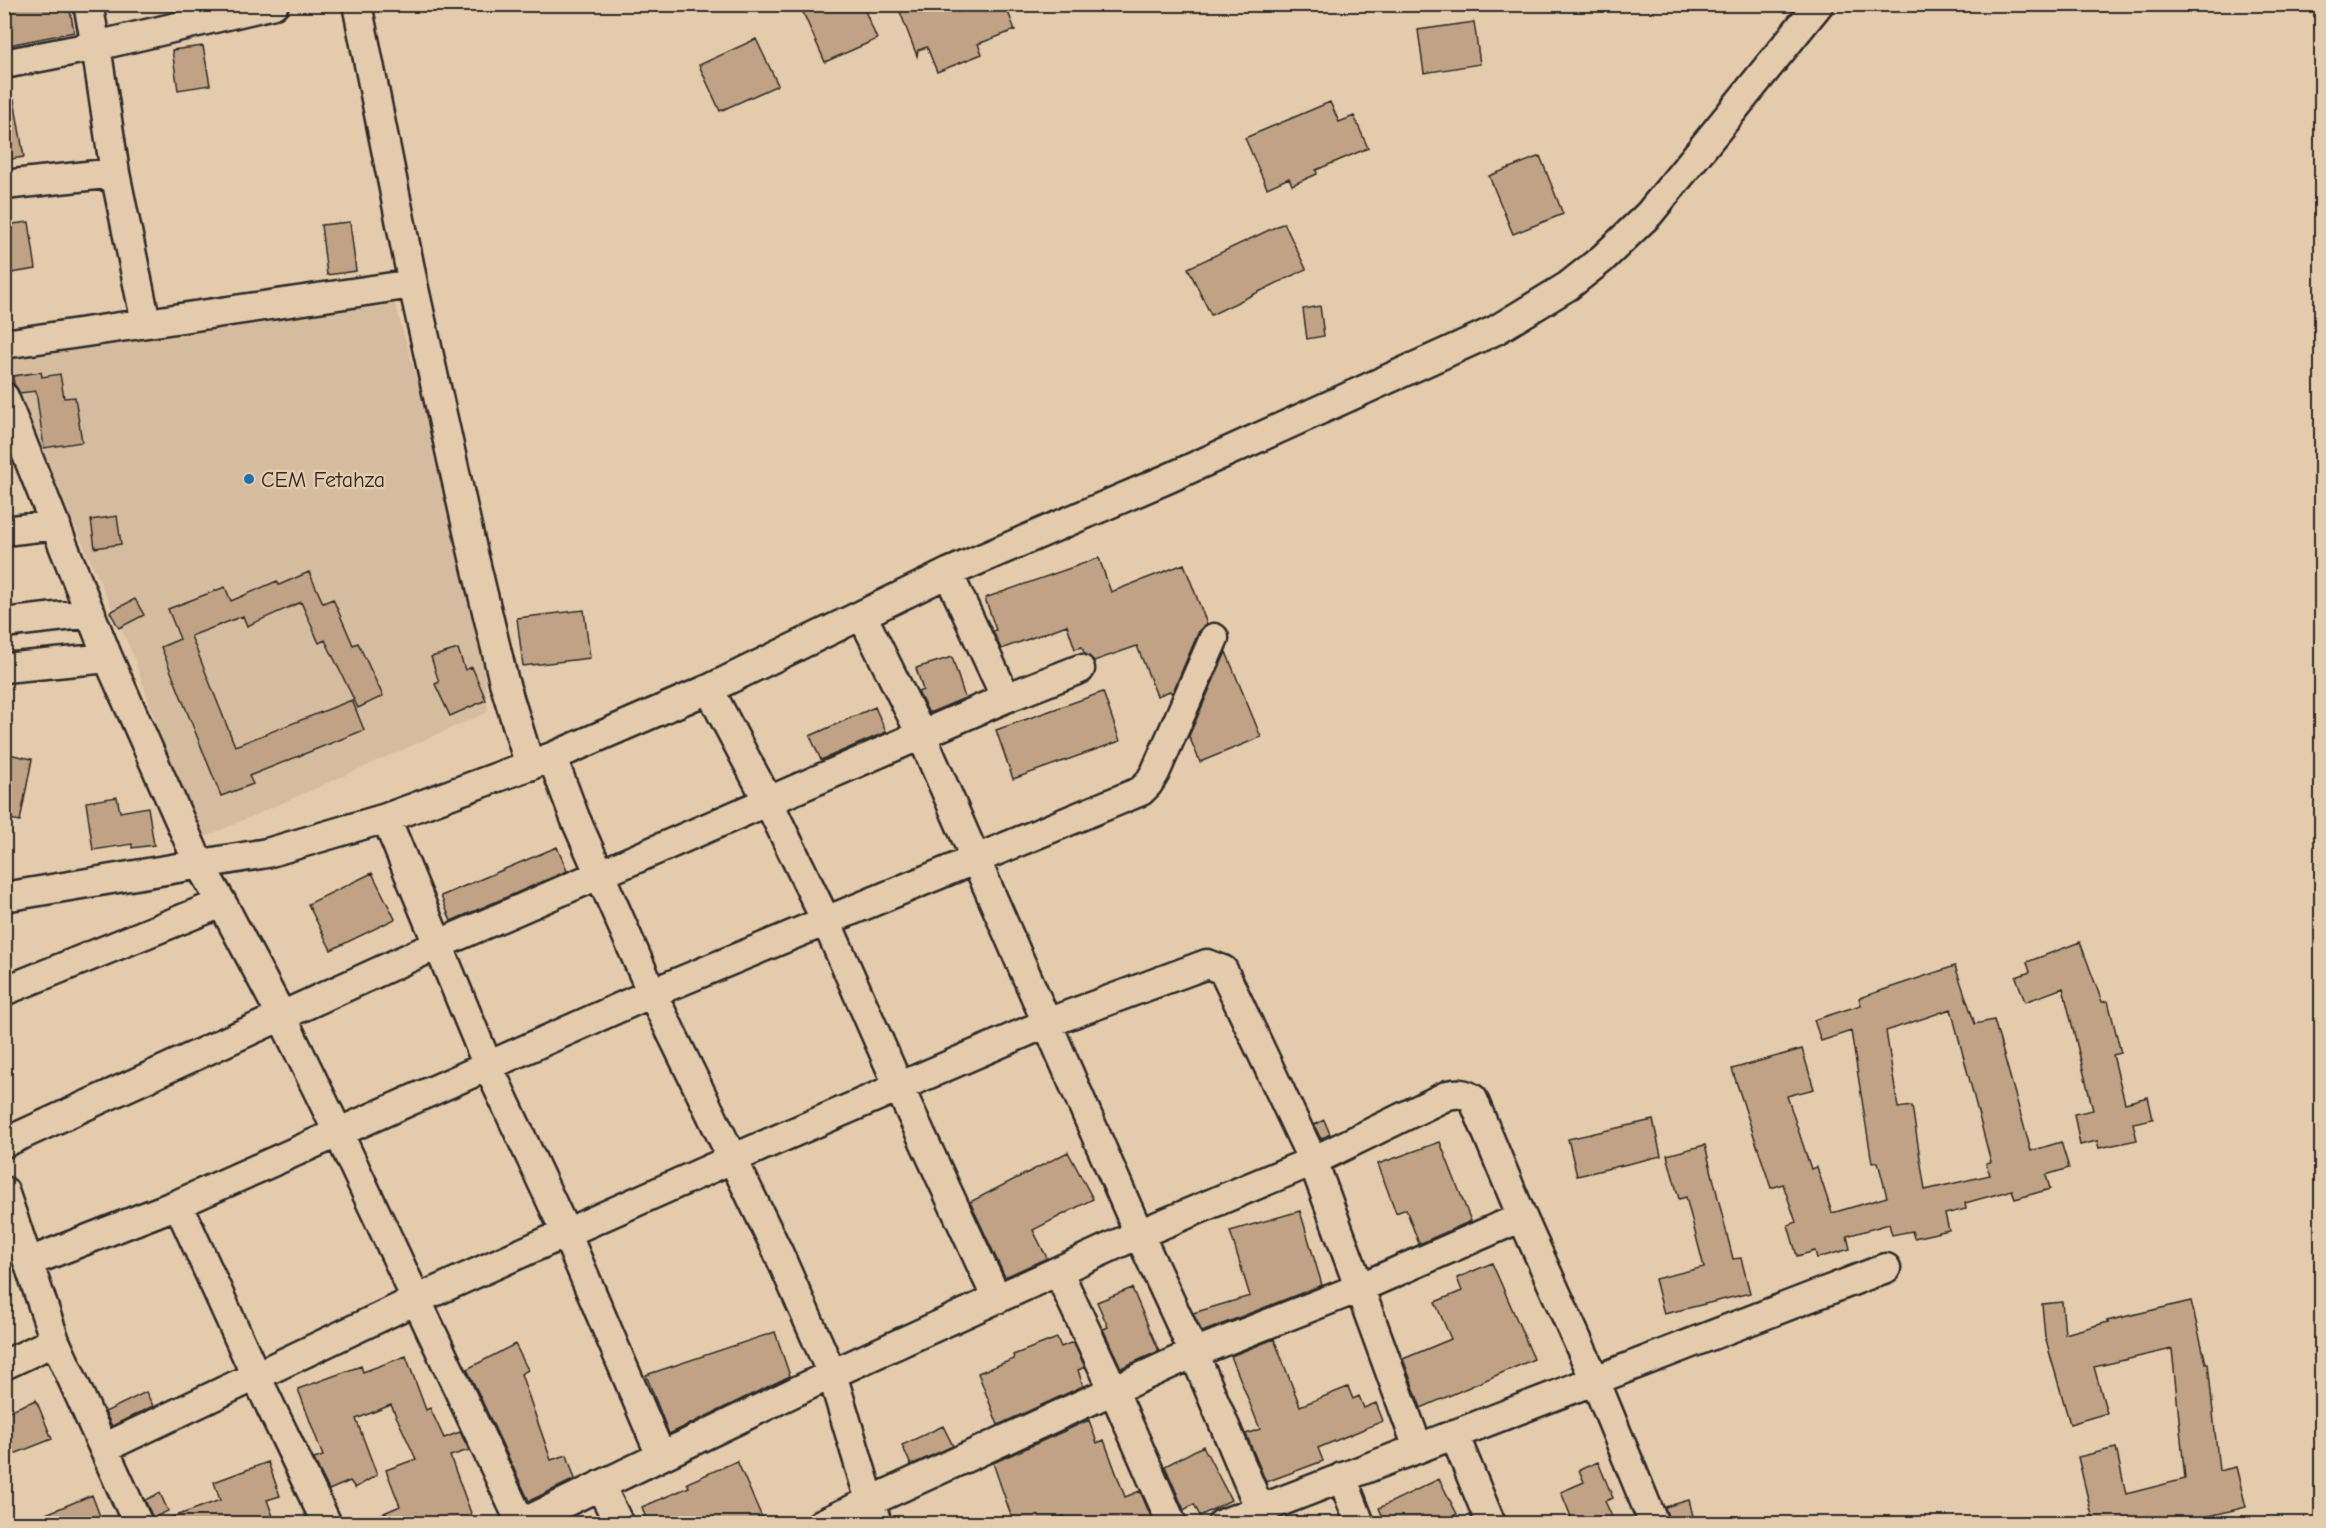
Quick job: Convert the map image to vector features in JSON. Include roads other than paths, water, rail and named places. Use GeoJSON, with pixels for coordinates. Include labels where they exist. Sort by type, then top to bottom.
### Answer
{"type":"FeatureCollection","features":[{"type":"Feature","properties":{"kind":"street"},"geometry":{"type":"LineString","coordinates":[[88,4],[115,173],[146,323]]}},
{"type":"Feature","properties":{"kind":"street"},"geometry":{"type":"LineString","coordinates":[[4,64],[96,46],[274,4]]}},
{"type":"Feature","properties":{"kind":"street"},"geometry":{"type":"LineString","coordinates":[[357,4],[413,284],[504,682],[541,762],[600,874],[652,993],[778,1252],[832,1374],[874,1512]]}},
{"type":"Feature","properties":{"kind":"street"},"geometry":{"type":"LineString","coordinates":[[4,897],[267,853],[386,818],[541,762],[710,689],[948,573],[1167,479],[1496,330],[1568,286],[1602,259],[1649,214],[1819,4]]}},
{"type":"Feature","properties":{"kind":"street"},"geometry":{"type":"LineString","coordinates":[[4,185],[115,173]]}},
{"type":"Feature","properties":{"kind":"street"},"geometry":{"type":"LineString","coordinates":[[4,344],[413,284]]}},
{"type":"Feature","properties":{"kind":"street"},"geometry":{"type":"LineString","coordinates":[[4,397],[108,658],[199,864],[281,1015],[418,1299],[521,1523],[832,1374],[1139,1234],[1312,1161],[1448,1095],[1458,1093],[1467,1095],[1473,1100],[1522,1217],[1595,1380],[1648,1521]]}},
{"type":"Feature","properties":{"kind":"street"},"geometry":{"type":"LineString","coordinates":[[4,531],[56,525]]}},
{"type":"Feature","properties":{"kind":"street"},"geometry":{"type":"LineString","coordinates":[[948,573],[1006,698]]}},
{"type":"Feature","properties":{"kind":"street"},"geometry":{"type":"LineString","coordinates":[[4,623],[91,613]]}},
{"type":"Feature","properties":{"kind":"street"},"geometry":{"type":"LineString","coordinates":[[862,615],[921,734],[1139,1234],[1194,1353],[1263,1516]]}},
{"type":"Feature","properties":{"kind":"street"},"geometry":{"type":"LineString","coordinates":[[29,1262],[178,1204],[652,993],[1141,791],[1148,784],[1214,638]]}},
{"type":"Feature","properties":{"kind":"street"},"geometry":{"type":"LineString","coordinates":[[4,668],[108,658]]}},
{"type":"Feature","properties":{"kind":"street"},"geometry":{"type":"LineString","coordinates":[[4,1143],[437,945],[921,734],[1080,669]]}},
{"type":"Feature","properties":{"kind":"street"},"geometry":{"type":"LineString","coordinates":[[710,689],[826,921],[899,1087],[997,1299]]}},
{"type":"Feature","properties":{"kind":"street"},"geometry":{"type":"LineString","coordinates":[[386,818],[488,1066],[567,1233],[661,1456]]}},
{"type":"Feature","properties":{"kind":"street"},"geometry":{"type":"LineString","coordinates":[[4,991],[222,903]]}},
{"type":"Feature","properties":{"kind":"street"},"geometry":{"type":"LineString","coordinates":[[104,1448],[418,1299],[732,1159],[1047,1023],[1207,964],[1223,970],[1312,1161],[1418,1448]]}},
{"type":"Feature","properties":{"kind":"street"},"geometry":{"type":"LineString","coordinates":[[4,1191],[55,1341],[138,1524]]}},
{"type":"Feature","properties":{"kind":"street"},"geometry":{"type":"LineString","coordinates":[[178,1204],[256,1376],[327,1524]]}},
{"type":"Feature","properties":{"kind":"street"},"geometry":{"type":"LineString","coordinates":[[821,1524],[874,1512],[1113,1389],[1194,1353],[1359,1288],[1522,1217]]}},
{"type":"Feature","properties":{"kind":"street"},"geometry":{"type":"LineString","coordinates":[[1222,1524],[1263,1516],[1342,1477],[1886,1268]]}},
{"type":"Feature","properties":{"kind":"street"},"geometry":{"type":"LineString","coordinates":[[1058,1272],[1113,1389],[1172,1524]]}},
{"type":"Feature","properties":{"kind":"street"},"geometry":{"type":"LineString","coordinates":[[4,1365],[55,1341]]}},
{"type":"Feature","properties":{"kind":"street"},"geometry":{"type":"LineString","coordinates":[[1454,1434],[1491,1524]]}},
{"type":"Feature","properties":{"kind":"street"},"geometry":{"type":"LineString","coordinates":[[1342,1477],[1360,1524]]}},
{"type":"Feature","properties":{"kind":"street"},"geometry":{"type":"LineString","coordinates":[[600,1485],[620,1524]]}},
{"type":"Feature","properties":{"kind":"place","name":"CEM Fetahza"},"geometry":{"type":"Point","coordinates":[249,479]}}]}
